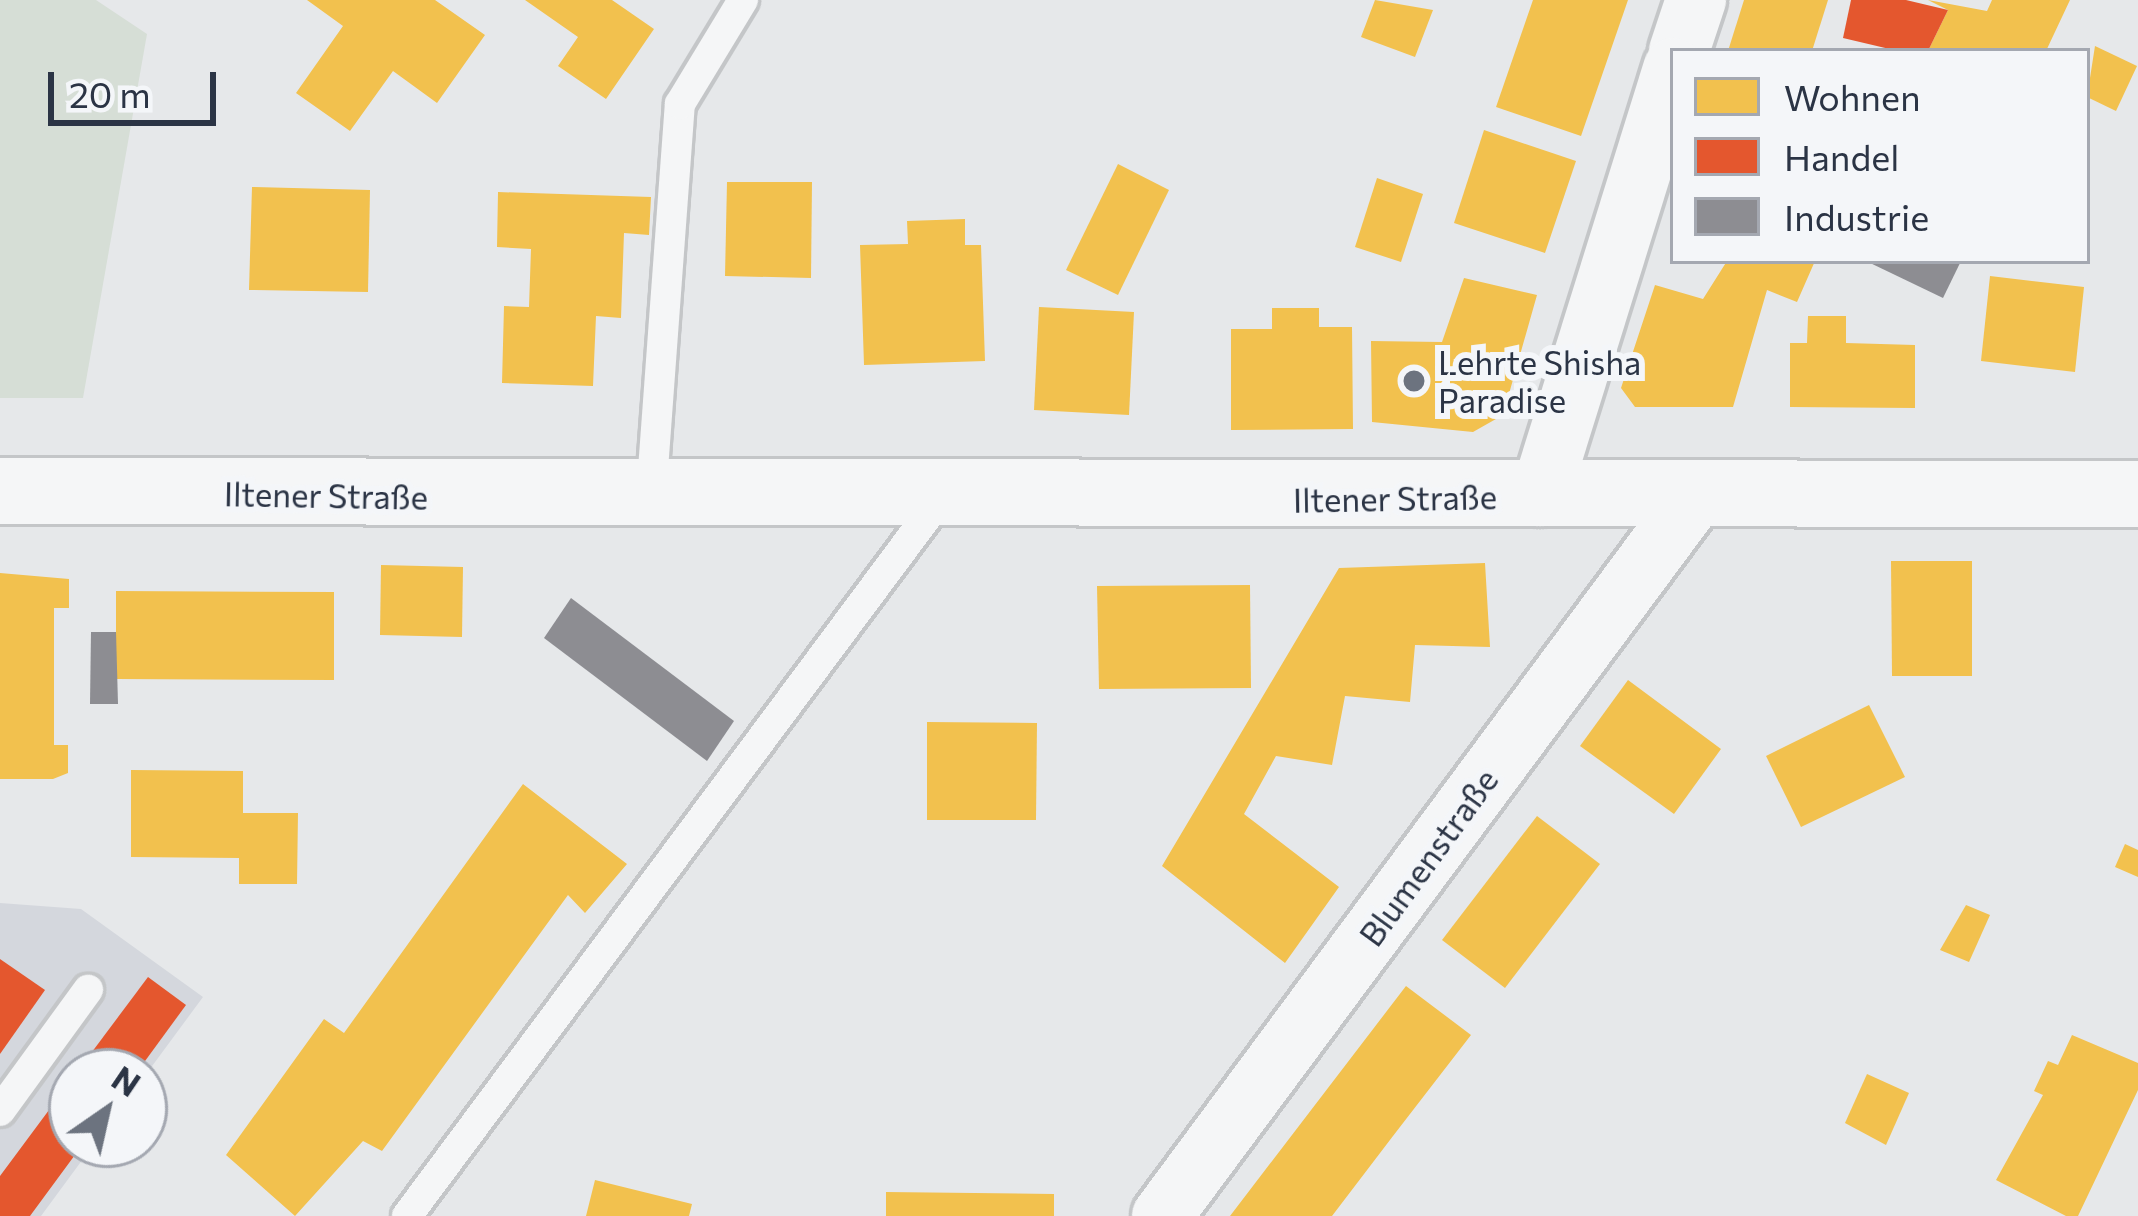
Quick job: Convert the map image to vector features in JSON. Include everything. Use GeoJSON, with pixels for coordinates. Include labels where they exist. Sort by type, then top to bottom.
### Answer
{"type":"FeatureCollection","features":[{"type":"Feature","properties":{"kind":"street"},"geometry":{"type":"LineString","coordinates":[[1680,48],[1696,0]]}},
{"type":"Feature","properties":{"kind":"street"},"geometry":{"type":"LineString","coordinates":[[1540,496],[1670,78]]}},
{"type":"Feature","properties":{"kind":"street","name":"Iltener Straße"},"geometry":{"type":"LineString","coordinates":[[0,491],[651,499],[2138,494]]}},
{"type":"Feature","properties":{"kind":"street","name":"Blumenstraße"},"geometry":{"type":"LineString","coordinates":[[1162,1216],[1694,498]]}},
{"type":"Feature","properties":{"kind":"lane"},"geometry":{"type":"LineString","coordinates":[[651,499],[680,104],[743,0]]}},
{"type":"Feature","properties":{"kind":"lane"},"geometry":{"type":"LineString","coordinates":[[407,1216],[940,499]]}},
{"type":"Feature","properties":{"kind":"lane"},"geometry":{"type":"LineString","coordinates":[[0,1112],[88,991]]}},
{"type":"Feature","properties":{"kind":"shaded area"},"geometry":{"type":"Polygon","coordinates":[[[0,0],[96,0],[147,34],[83,398],[0,398],[0,0]]]}},
{"type":"Feature","properties":{"kind":"shaded area"},"geometry":{"type":"Polygon","coordinates":[[[0,903],[81,909],[203,997],[165,1048],[48,1048],[48,1168],[76,1168],[41,1216],[0,1216],[0,903]]]}},
{"type":"Feature","properties":{"kind":"building: Wohnen"},"geometry":{"type":"Polygon","coordinates":[[[307,0],[435,0],[485,35],[437,103],[393,71],[350,131],[296,93],[343,26],[307,0]]]}},
{"type":"Feature","properties":{"kind":"building: Wohnen"},"geometry":{"type":"Polygon","coordinates":[[[525,0],[612,0],[654,29],[606,99],[558,66],[578,37],[525,0]]]}},
{"type":"Feature","properties":{"kind":"building: Wohnen"},"geometry":{"type":"Polygon","coordinates":[[[1375,0],[1433,10],[1415,57],[1361,37],[1375,0]]]}},
{"type":"Feature","properties":{"kind":"building: Wohnen"},"geometry":{"type":"Polygon","coordinates":[[[1533,0],[1628,0],[1581,136],[1496,107],[1533,0]]]}},
{"type":"Feature","properties":{"kind":"building: Wohnen"},"geometry":{"type":"Polygon","coordinates":[[[1744,0],[1828,0],[1813,48],[1729,48],[1744,0]]]}},
{"type":"Feature","properties":{"kind":"building: Wohnen"},"geometry":{"type":"Polygon","coordinates":[[[1928,0],[1987,11],[1992,0],[2070,0],[2047,48],[1929,48],[1948,10],[1928,0]]]}},
{"type":"Feature","properties":{"kind":"building: Wohnen"},"geometry":{"type":"Polygon","coordinates":[[[2095,46],[2137,66],[2116,111],[2090,98],[2095,46]]]}},
{"type":"Feature","properties":{"kind":"building: Wohnen"},"geometry":{"type":"Polygon","coordinates":[[[1484,130],[1576,161],[1545,253],[1454,223],[1484,130]]]}},
{"type":"Feature","properties":{"kind":"building: Wohnen"},"geometry":{"type":"Polygon","coordinates":[[[1118,164],[1169,190],[1118,295],[1066,270],[1118,164]]]}},
{"type":"Feature","properties":{"kind":"building: Wohnen"},"geometry":{"type":"Polygon","coordinates":[[[1377,178],[1423,194],[1401,262],[1355,247],[1377,178]]]}},
{"type":"Feature","properties":{"kind":"building: Wohnen"},"geometry":{"type":"Polygon","coordinates":[[[727,182],[812,182],[811,278],[725,276],[727,182]]]}},
{"type":"Feature","properties":{"kind":"building: Wohnen"},"geometry":{"type":"Polygon","coordinates":[[[252,187],[370,190],[368,292],[249,290],[252,187]]]}},
{"type":"Feature","properties":{"kind":"building: Wohnen"},"geometry":{"type":"Polygon","coordinates":[[[498,192],[651,197],[649,235],[624,233],[621,318],[596,316],[593,386],[502,383],[504,306],[529,307],[531,249],[497,247],[498,192]]]}},
{"type":"Feature","properties":{"kind":"building: Wohnen"},"geometry":{"type":"Polygon","coordinates":[[[965,219],[965,245],[981,245],[985,361],[864,365],[860,245],[908,244],[907,221],[965,219]]]}},
{"type":"Feature","properties":{"kind":"building: Wohnen"},"geometry":{"type":"Polygon","coordinates":[[[1725,264],[1814,264],[1797,302],[1767,290],[1733,407],[1635,407],[1621,388],[1655,285],[1703,299],[1725,264]]]}},
{"type":"Feature","properties":{"kind":"building: Wohnen"},"geometry":{"type":"Polygon","coordinates":[[[1990,276],[2084,287],[2075,372],[1981,361],[1990,276]]]}},
{"type":"Feature","properties":{"kind":"building: Wohnen"},"geometry":{"type":"Polygon","coordinates":[[[1464,278],[1537,295],[1503,415],[1473,432],[1372,422],[1371,341],[1442,342],[1464,278]]]}},
{"type":"Feature","properties":{"kind":"building: Wohnen"},"geometry":{"type":"Polygon","coordinates":[[[1039,307],[1134,312],[1129,415],[1034,410],[1039,307]]]}},
{"type":"Feature","properties":{"kind":"building: Wohnen"},"geometry":{"type":"Polygon","coordinates":[[[1272,308],[1319,308],[1319,327],[1352,327],[1353,429],[1231,430],[1231,329],[1272,329],[1272,308]]]}},
{"type":"Feature","properties":{"kind":"building: Wohnen"},"geometry":{"type":"Polygon","coordinates":[[[1808,316],[1846,316],[1846,343],[1915,345],[1915,408],[1790,407],[1790,343],[1807,343],[1808,316]]]}},
{"type":"Feature","properties":{"kind":"building: Wohnen"},"geometry":{"type":"Polygon","coordinates":[[[1891,561],[1972,561],[1972,676],[1892,676],[1891,561]]]}},
{"type":"Feature","properties":{"kind":"building: Wohnen"},"geometry":{"type":"Polygon","coordinates":[[[1485,563],[1490,647],[1415,645],[1410,702],[1345,696],[1332,765],[1276,756],[1244,814],[1339,887],[1285,963],[1162,866],[1339,568],[1485,563]]]}},
{"type":"Feature","properties":{"kind":"building: Wohnen"},"geometry":{"type":"Polygon","coordinates":[[[381,565],[463,567],[462,637],[380,635],[381,565]]]}},
{"type":"Feature","properties":{"kind":"building: Wohnen"},"geometry":{"type":"Polygon","coordinates":[[[0,573],[69,579],[69,608],[54,608],[54,745],[68,745],[68,773],[53,779],[0,779],[0,573]]]}},
{"type":"Feature","properties":{"kind":"building: Wohnen"},"geometry":{"type":"Polygon","coordinates":[[[1250,585],[1251,688],[1099,689],[1097,586],[1250,585]]]}},
{"type":"Feature","properties":{"kind":"building: Wohnen"},"geometry":{"type":"Polygon","coordinates":[[[116,591],[334,592],[334,680],[116,679],[116,591]]]}},
{"type":"Feature","properties":{"kind":"building: Wohnen"},"geometry":{"type":"Polygon","coordinates":[[[1628,680],[1721,749],[1674,814],[1580,746],[1628,680]]]}},
{"type":"Feature","properties":{"kind":"building: Wohnen"},"geometry":{"type":"Polygon","coordinates":[[[1869,705],[1905,777],[1801,827],[1766,756],[1869,705]]]}},
{"type":"Feature","properties":{"kind":"building: Wohnen"},"geometry":{"type":"Polygon","coordinates":[[[927,722],[1037,723],[1036,820],[927,820],[927,722]]]}},
{"type":"Feature","properties":{"kind":"building: Wohnen"},"geometry":{"type":"Polygon","coordinates":[[[131,770],[243,771],[243,813],[298,813],[297,884],[239,884],[239,858],[131,857],[131,770]]]}},
{"type":"Feature","properties":{"kind":"building: Wohnen"},"geometry":{"type":"Polygon","coordinates":[[[523,784],[627,864],[585,913],[568,895],[382,1151],[363,1141],[295,1216],[226,1155],[324,1019],[344,1033],[523,784]]]}},
{"type":"Feature","properties":{"kind":"building: Wohnen"},"geometry":{"type":"Polygon","coordinates":[[[1537,816],[1600,864],[1505,988],[1442,940],[1537,816]]]}},
{"type":"Feature","properties":{"kind":"building: Wohnen"},"geometry":{"type":"Polygon","coordinates":[[[2125,844],[2138,850],[2138,877],[2115,867],[2125,844]]]}},
{"type":"Feature","properties":{"kind":"building: Wohnen"},"geometry":{"type":"Polygon","coordinates":[[[1966,905],[1990,915],[1969,962],[1940,950],[1966,905]]]}},
{"type":"Feature","properties":{"kind":"building: Wohnen"},"geometry":{"type":"Polygon","coordinates":[[[1406,986],[1471,1035],[1332,1216],[1230,1216],[1406,986]]]}},
{"type":"Feature","properties":{"kind":"building: Wohnen"},"geometry":{"type":"Polygon","coordinates":[[[2072,1035],[2138,1063],[2138,1090],[2078,1216],[2066,1216],[1996,1180],[2043,1095],[2034,1091],[2048,1061],[2058,1065],[2072,1035]]]}},
{"type":"Feature","properties":{"kind":"building: Wohnen"},"geometry":{"type":"Polygon","coordinates":[[[1867,1074],[1909,1093],[1886,1145],[1845,1123],[1867,1074]]]}},
{"type":"Feature","properties":{"kind":"building: Wohnen"},"geometry":{"type":"Polygon","coordinates":[[[595,1180],[692,1204],[689,1216],[586,1216],[595,1180]]]}},
{"type":"Feature","properties":{"kind":"building: Wohnen"},"geometry":{"type":"Polygon","coordinates":[[[886,1192],[1054,1194],[1054,1216],[886,1216],[886,1192]]]}},
{"type":"Feature","properties":{"kind":"building: Handel"},"geometry":{"type":"Polygon","coordinates":[[[1851,0],[1906,0],[1948,10],[1929,48],[1885,48],[1843,38],[1851,0]]]}},
{"type":"Feature","properties":{"kind":"building: Handel"},"geometry":{"type":"Polygon","coordinates":[[[0,959],[45,990],[0,1054],[0,959]]]}},
{"type":"Feature","properties":{"kind":"building: Handel"},"geometry":{"type":"Polygon","coordinates":[[[148,977],[186,1005],[155,1048],[95,1048],[148,977]]]}},
{"type":"Feature","properties":{"kind":"building: Handel"},"geometry":{"type":"Polygon","coordinates":[[[48,1111],[48,1168],[65,1168],[30,1216],[0,1216],[0,1176],[48,1111]]]}},
{"type":"Feature","properties":{"kind":"building: Industrie"},"geometry":{"type":"Polygon","coordinates":[[[1872,264],[1960,264],[1943,298],[1872,264]]]}},
{"type":"Feature","properties":{"kind":"building: Industrie"},"geometry":{"type":"Polygon","coordinates":[[[571,598],[734,721],[707,761],[544,638],[571,598]]]}},
{"type":"Feature","properties":{"kind":"building: Industrie"},"geometry":{"type":"Polygon","coordinates":[[[91,632],[116,632],[118,704],[90,704],[91,632]]]}},
{"type":"Feature","properties":{"kind":"place","name":"Lehrte Shisha Paradise"},"geometry":{"type":"Point","coordinates":[1414,381]}}]}
